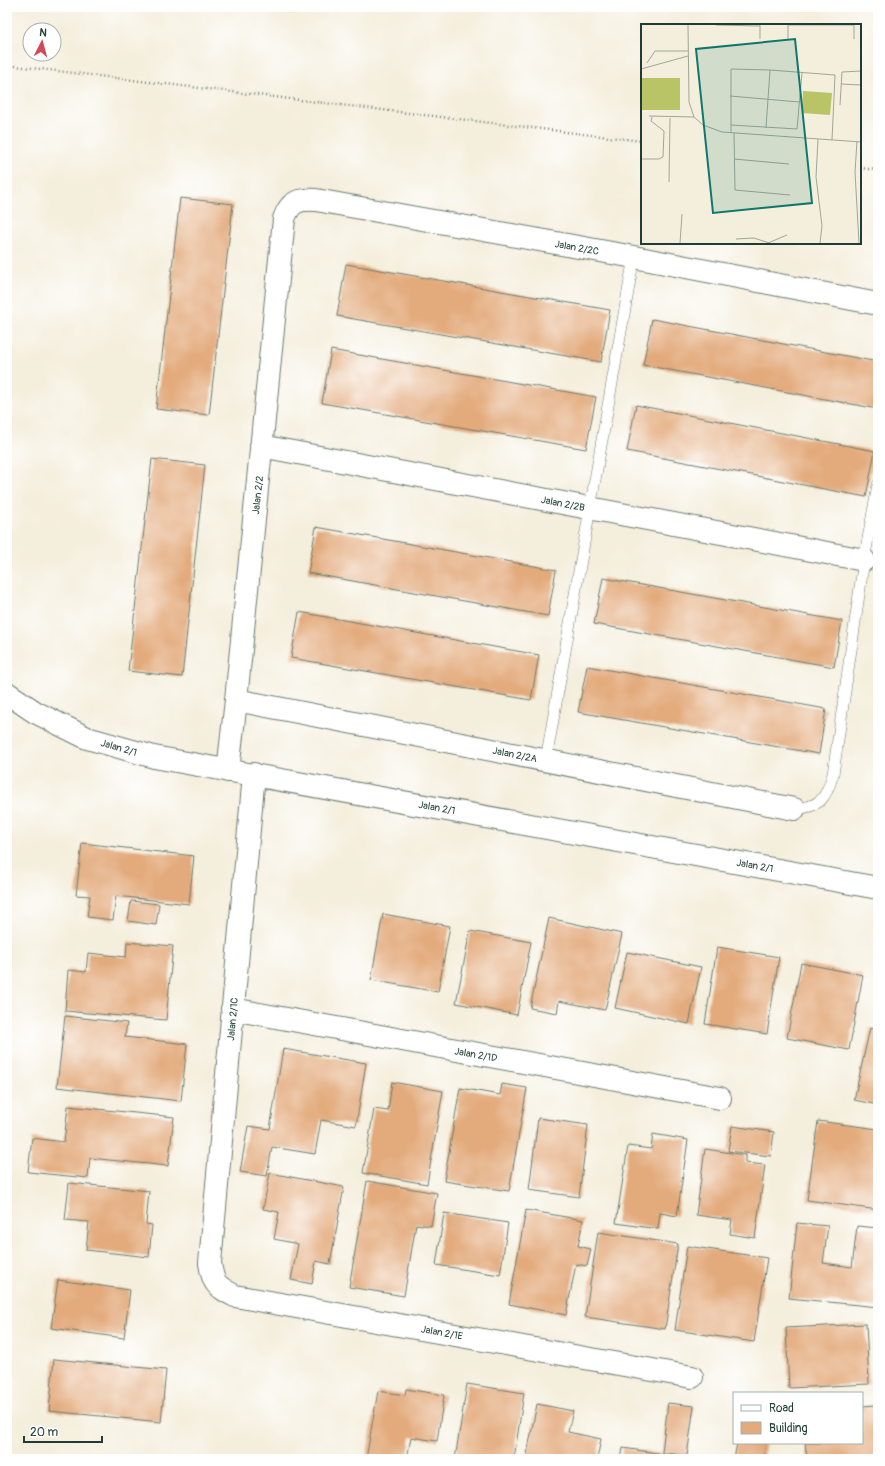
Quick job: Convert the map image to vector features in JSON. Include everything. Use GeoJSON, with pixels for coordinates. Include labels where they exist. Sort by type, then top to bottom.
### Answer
{"type":"FeatureCollection","features":[{"type":"Feature","properties":{"kind":"street","name":"Jalan 2/2C"},"geometry":{"type":"LineString","coordinates":[[284,219],[287,210],[294,203],[305,200],[316,200],[634,257],[878,304]]}},
{"type":"Feature","properties":{"kind":"street","name":"Jalan 2/2"},"geometry":{"type":"LineString","coordinates":[[228,770],[284,219]]}},
{"type":"Feature","properties":{"kind":"street","name":"Jalan 2/2B"},"geometry":{"type":"LineString","coordinates":[[261,446],[864,560]]}},
{"type":"Feature","properties":{"kind":"street","name":"Jalan 2/1"},"geometry":{"type":"LineString","coordinates":[[7,693],[35,712],[88,738],[154,757],[878,888]]}},
{"type":"Feature","properties":{"kind":"street","name":"Jalan 2/2A"},"geometry":{"type":"LineString","coordinates":[[236,700],[794,809]]}},
{"type":"Feature","properties":{"kind":"street","name":"Jalan 2/1C"},"geometry":{"type":"LineString","coordinates":[[210,1263],[254,774]]}},
{"type":"Feature","properties":{"kind":"street","name":"Jalan 2/1D"},"geometry":{"type":"LineString","coordinates":[[232,1010],[720,1098]]}},
{"type":"Feature","properties":{"kind":"street","name":"Jalan 2/1E"},"geometry":{"type":"LineString","coordinates":[[210,1263],[212,1278],[220,1288],[235,1296],[692,1377]]}},
{"type":"Feature","properties":{"kind":"lane"},"geometry":{"type":"LineString","coordinates":[[546,760],[634,257]]}},
{"type":"Feature","properties":{"kind":"lane"},"geometry":{"type":"LineString","coordinates":[[794,809],[808,808],[820,801],[828,789],[833,774],[864,560],[878,485]]}},
{"type":"Feature","properties":{"kind":"path"},"geometry":{"type":"LineString","coordinates":[[7,65],[641,141]]}},
{"type":"Feature","properties":{"kind":"path"},"geometry":{"type":"LineString","coordinates":[[861,168],[878,170]]}},
{"type":"Feature","properties":{"kind":"building"},"geometry":{"type":"Polygon","coordinates":[[[180,198],[233,204],[209,415],[156,409],[180,198]]]}},
{"type":"Feature","properties":{"kind":"building"},"geometry":{"type":"Polygon","coordinates":[[[346,264],[610,310],[601,362],[337,316],[346,264]]]}},
{"type":"Feature","properties":{"kind":"building"},"geometry":{"type":"Polygon","coordinates":[[[652,319],[878,362],[878,409],[643,365],[652,319]]]}},
{"type":"Feature","properties":{"kind":"building"},"geometry":{"type":"Polygon","coordinates":[[[331,350],[596,397],[586,449],[322,403],[331,350]]]}},
{"type":"Feature","properties":{"kind":"building"},"geometry":{"type":"Polygon","coordinates":[[[636,405],[875,451],[866,497],[627,451],[636,405]]]}},
{"type":"Feature","properties":{"kind":"building"},"geometry":{"type":"Polygon","coordinates":[[[152,459],[205,465],[182,677],[128,671],[152,459]]]}},
{"type":"Feature","properties":{"kind":"building"},"geometry":{"type":"Polygon","coordinates":[[[316,527],[556,570],[548,616],[308,573],[316,527]]]}},
{"type":"Feature","properties":{"kind":"building"},"geometry":{"type":"Polygon","coordinates":[[[603,578],[842,621],[834,667],[594,624],[603,578]]]}},
{"type":"Feature","properties":{"kind":"building"},"geometry":{"type":"Polygon","coordinates":[[[299,612],[539,655],[531,700],[291,658],[299,612]]]}},
{"type":"Feature","properties":{"kind":"building"},"geometry":{"type":"Polygon","coordinates":[[[587,666],[826,709],[819,754],[578,712],[587,666]]]}},
{"type":"Feature","properties":{"kind":"building"},"geometry":{"type":"Polygon","coordinates":[[[82,843],[194,856],[189,904],[116,896],[113,920],[87,917],[90,896],[76,895],[82,843]]]}},
{"type":"Feature","properties":{"kind":"building"},"geometry":{"type":"Polygon","coordinates":[[[131,901],[159,904],[156,925],[128,921],[131,901]]]}},
{"type":"Feature","properties":{"kind":"building"},"geometry":{"type":"Polygon","coordinates":[[[383,914],[450,926],[438,992],[371,980],[383,914]]]}},
{"type":"Feature","properties":{"kind":"building"},"geometry":{"type":"Polygon","coordinates":[[[549,918],[622,934],[605,1010],[559,1001],[557,1013],[530,1008],[549,918]]]}},
{"type":"Feature","properties":{"kind":"building"},"geometry":{"type":"Polygon","coordinates":[[[470,931],[531,942],[517,1015],[456,1003],[470,931]]]}},
{"type":"Feature","properties":{"kind":"building"},"geometry":{"type":"Polygon","coordinates":[[[127,942],[173,946],[166,1020],[65,1011],[68,970],[86,972],[88,953],[126,957],[127,942]]]}},
{"type":"Feature","properties":{"kind":"building"},"geometry":{"type":"Polygon","coordinates":[[[717,947],[779,957],[767,1034],[705,1024],[717,947]]]}},
{"type":"Feature","properties":{"kind":"building"},"geometry":{"type":"Polygon","coordinates":[[[627,952],[701,967],[689,1024],[615,1008],[627,952]]]}},
{"type":"Feature","properties":{"kind":"building"},"geometry":{"type":"Polygon","coordinates":[[[801,963],[863,975],[849,1050],[787,1038],[801,963]]]}},
{"type":"Feature","properties":{"kind":"building"},"geometry":{"type":"Polygon","coordinates":[[[65,1016],[127,1023],[125,1037],[187,1044],[181,1101],[57,1087],[65,1016]]]}},
{"type":"Feature","properties":{"kind":"building"},"geometry":{"type":"Polygon","coordinates":[[[870,1028],[878,1030],[878,1105],[854,1100],[870,1028]]]}},
{"type":"Feature","properties":{"kind":"building"},"geometry":{"type":"Polygon","coordinates":[[[283,1049],[366,1063],[356,1126],[321,1120],[315,1154],[272,1147],[267,1176],[240,1172],[248,1126],[270,1129],[283,1049]]]}},
{"type":"Feature","properties":{"kind":"building"},"geometry":{"type":"Polygon","coordinates":[[[392,1082],[443,1091],[427,1184],[363,1173],[374,1109],[388,1111],[392,1082]]]}},
{"type":"Feature","properties":{"kind":"building"},"geometry":{"type":"Polygon","coordinates":[[[502,1084],[527,1088],[509,1191],[444,1181],[460,1088],[500,1095],[502,1084]]]}},
{"type":"Feature","properties":{"kind":"building"},"geometry":{"type":"Polygon","coordinates":[[[68,1106],[174,1117],[168,1166],[90,1158],[88,1178],[28,1172],[32,1138],[64,1142],[68,1106]]]}},
{"type":"Feature","properties":{"kind":"building"},"geometry":{"type":"Polygon","coordinates":[[[538,1118],[588,1125],[579,1197],[529,1190],[538,1118]]]}},
{"type":"Feature","properties":{"kind":"building"},"geometry":{"type":"Polygon","coordinates":[[[818,1121],[878,1129],[878,1210],[807,1200],[818,1121]]]}},
{"type":"Feature","properties":{"kind":"building"},"geometry":{"type":"Polygon","coordinates":[[[732,1126],[774,1132],[771,1156],[728,1151],[732,1126]]]}},
{"type":"Feature","properties":{"kind":"building"},"geometry":{"type":"Polygon","coordinates":[[[653,1134],[688,1140],[677,1216],[660,1213],[658,1229],[616,1223],[628,1146],[651,1149],[653,1134]]]}},
{"type":"Feature","properties":{"kind":"building"},"geometry":{"type":"Polygon","coordinates":[[[705,1149],[745,1155],[745,1163],[765,1165],[755,1238],[730,1234],[732,1220],[696,1215],[705,1149]]]}},
{"type":"Feature","properties":{"kind":"building"},"geometry":{"type":"Polygon","coordinates":[[[270,1173],[344,1187],[330,1264],[316,1261],[312,1284],[291,1280],[298,1244],[274,1239],[279,1212],[263,1209],[270,1173]]]}},
{"type":"Feature","properties":{"kind":"building"},"geometry":{"type":"Polygon","coordinates":[[[367,1181],[437,1193],[431,1226],[416,1224],[404,1296],[349,1287],[367,1181]]]}},
{"type":"Feature","properties":{"kind":"building"},"geometry":{"type":"Polygon","coordinates":[[[69,1183],[149,1191],[146,1224],[152,1225],[149,1257],[86,1250],[89,1222],[65,1220],[69,1183]]]}},
{"type":"Feature","properties":{"kind":"building"},"geometry":{"type":"Polygon","coordinates":[[[526,1210],[583,1220],[578,1246],[591,1249],[587,1266],[576,1264],[566,1315],[509,1304],[526,1210]]]}},
{"type":"Feature","properties":{"kind":"building"},"geometry":{"type":"Polygon","coordinates":[[[444,1213],[508,1223],[500,1275],[436,1265],[444,1213]]]}},
{"type":"Feature","properties":{"kind":"building"},"geometry":{"type":"Polygon","coordinates":[[[797,1223],[828,1226],[823,1263],[852,1267],[857,1226],[878,1228],[878,1307],[789,1298],[797,1223]]]}},
{"type":"Feature","properties":{"kind":"building"},"geometry":{"type":"Polygon","coordinates":[[[598,1232],[678,1244],[665,1329],[585,1317],[598,1232]]]}},
{"type":"Feature","properties":{"kind":"building"},"geometry":{"type":"Polygon","coordinates":[[[687,1246],[767,1258],[754,1342],[675,1330],[687,1246]]]}},
{"type":"Feature","properties":{"kind":"building"},"geometry":{"type":"Polygon","coordinates":[[[58,1280],[130,1290],[124,1338],[51,1328],[58,1280]]]}},
{"type":"Feature","properties":{"kind":"building"},"geometry":{"type":"Polygon","coordinates":[[[866,1324],[869,1384],[789,1388],[786,1328],[866,1324]]]}},
{"type":"Feature","properties":{"kind":"building"},"geometry":{"type":"Polygon","coordinates":[[[54,1359],[166,1370],[161,1422],[49,1411],[54,1359]]]}},
{"type":"Feature","properties":{"kind":"building"},"geometry":{"type":"Polygon","coordinates":[[[467,1384],[524,1393],[514,1459],[455,1459],[467,1384]]]}},
{"type":"Feature","properties":{"kind":"building"},"geometry":{"type":"Polygon","coordinates":[[[406,1389],[444,1395],[437,1441],[411,1437],[407,1459],[366,1459],[378,1391],[405,1395],[406,1389]]]}},
{"type":"Feature","properties":{"kind":"building"},"geometry":{"type":"Polygon","coordinates":[[[668,1403],[694,1406],[687,1456],[662,1452],[668,1403]]]}},
{"type":"Feature","properties":{"kind":"building"},"geometry":{"type":"Polygon","coordinates":[[[537,1404],[573,1411],[568,1432],[601,1439],[597,1459],[526,1459],[537,1404]]]}},
{"type":"Feature","properties":{"kind":"building"},"geometry":{"type":"Polygon","coordinates":[[[875,1405],[878,1459],[807,1459],[805,1444],[863,1444],[863,1406],[875,1405]]]}},
{"type":"Feature","properties":{"kind":"building"},"geometry":{"type":"Polygon","coordinates":[[[737,1444],[766,1444],[763,1459],[734,1459],[737,1444]]]}},
{"type":"Feature","properties":{"kind":"building"},"geometry":{"type":"Polygon","coordinates":[[[623,1448],[691,1458],[691,1459],[621,1459],[623,1448]]]}}]}
